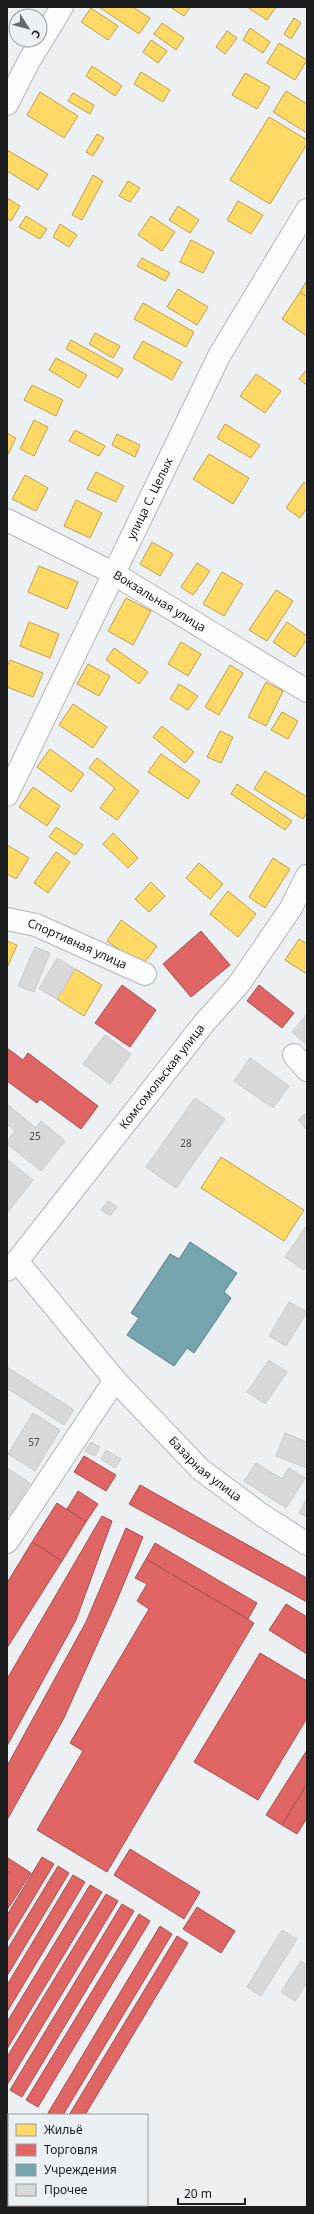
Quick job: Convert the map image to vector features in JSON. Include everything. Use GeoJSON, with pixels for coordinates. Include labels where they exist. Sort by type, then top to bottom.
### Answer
{"type":"FeatureCollection","features":[{"type":"Feature","properties":{"kind":"main road"},"geometry":{"type":"LineString","coordinates":[[7,104],[29,61],[62,7]]}},
{"type":"Feature","properties":{"kind":"main road","name":"улица С. Целых"},"geometry":{"type":"LineString","coordinates":[[7,795],[219,356],[307,210]]}},
{"type":"Feature","properties":{"kind":"main road","name":"Вокзальная улица"},"geometry":{"type":"LineString","coordinates":[[7,520],[113,573],[307,691]]}},
{"type":"Feature","properties":{"kind":"main road","name":"Комсомольская улица"},"geometry":{"type":"LineString","coordinates":[[12,1265],[205,1022],[238,984],[291,908],[307,876]]}},
{"type":"Feature","properties":{"kind":"main road","name":"Спортивная улица"},"geometry":{"type":"LineString","coordinates":[[7,919],[36,925],[145,974]]}},
{"type":"Feature","properties":{"kind":"main road","name":"Базарная улица"},"geometry":{"type":"LineString","coordinates":[[12,1265],[115,1380],[200,1469],[259,1514],[307,1544]]}},
{"type":"Feature","properties":{"kind":"main road"},"geometry":{"type":"LineString","coordinates":[[7,1542],[115,1380]]}},
{"type":"Feature","properties":{"kind":"building: Жильё"},"geometry":{"type":"Polygon","coordinates":[[[99,7],[133,7],[150,18],[139,34],[99,7]]]}},
{"type":"Feature","properties":{"kind":"building: Жильё"},"geometry":{"type":"Polygon","coordinates":[[[170,7],[190,7],[184,16],[170,7]]]}},
{"type":"Feature","properties":{"kind":"building: Жильё"},"geometry":{"type":"Polygon","coordinates":[[[247,7],[276,7],[267,20],[247,7]]]}},
{"type":"Feature","properties":{"kind":"building: Жильё"},"geometry":{"type":"Polygon","coordinates":[[[91,8],[118,26],[108,40],[81,22],[91,8]]]}},
{"type":"Feature","properties":{"kind":"building: Жильё"},"geometry":{"type":"Polygon","coordinates":[[[294,18],[301,23],[291,39],[284,34],[294,18]]]}},
{"type":"Feature","properties":{"kind":"building: Жильё"},"geometry":{"type":"Polygon","coordinates":[[[162,23],[184,38],[176,50],[154,34],[162,23]]]}},
{"type":"Feature","properties":{"kind":"building: Жильё"},"geometry":{"type":"Polygon","coordinates":[[[250,28],[270,42],[263,53],[243,40],[250,28]]]}},
{"type":"Feature","properties":{"kind":"building: Жильё"},"geometry":{"type":"Polygon","coordinates":[[[227,31],[237,38],[225,54],[216,47],[227,31]]]}},
{"type":"Feature","properties":{"kind":"building: Жильё"},"geometry":{"type":"Polygon","coordinates":[[[151,40],[167,51],[158,63],[143,52],[151,40]]]}},
{"type":"Feature","properties":{"kind":"building: Жильё"},"geometry":{"type":"Polygon","coordinates":[[[279,43],[307,60],[295,80],[267,63],[279,43]]]}},
{"type":"Feature","properties":{"kind":"building: Жильё"},"geometry":{"type":"Polygon","coordinates":[[[92,66],[122,86],[115,96],[86,76],[92,66]]]}},
{"type":"Feature","properties":{"kind":"building: Жильё"},"geometry":{"type":"Polygon","coordinates":[[[141,72],[170,90],[163,102],[134,84],[141,72]]]}},
{"type":"Feature","properties":{"kind":"building: Жильё"},"geometry":{"type":"Polygon","coordinates":[[[245,73],[270,87],[257,109],[232,95],[245,73]]]}},
{"type":"Feature","properties":{"kind":"building: Жильё"},"geometry":{"type":"Polygon","coordinates":[[[286,91],[307,104],[307,133],[273,112],[286,91]]]}},
{"type":"Feature","properties":{"kind":"building: Жильё"},"geometry":{"type":"Polygon","coordinates":[[[40,92],[78,116],[64,138],[27,115],[40,92]]]}},
{"type":"Feature","properties":{"kind":"building: Жильё"},"geometry":{"type":"Polygon","coordinates":[[[73,93],[94,105],[90,114],[68,101],[73,93]]]}},
{"type":"Feature","properties":{"kind":"building: Жильё"},"geometry":{"type":"Polygon","coordinates":[[[269,117],[307,140],[307,144],[270,204],[230,180],[269,117]]]}},
{"type":"Feature","properties":{"kind":"building: Жильё"},"geometry":{"type":"Polygon","coordinates":[[[97,134],[104,138],[93,156],[86,152],[97,134]]]}},
{"type":"Feature","properties":{"kind":"building: Жильё"},"geometry":{"type":"Polygon","coordinates":[[[7,150],[48,174],[38,190],[7,171],[7,150]]]}},
{"type":"Feature","properties":{"kind":"building: Жильё"},"geometry":{"type":"Polygon","coordinates":[[[93,175],[103,181],[82,220],[72,215],[93,175]]]}},
{"type":"Feature","properties":{"kind":"building: Жильё"},"geometry":{"type":"Polygon","coordinates":[[[128,181],[140,188],[130,202],[119,196],[128,181]]]}},
{"type":"Feature","properties":{"kind":"building: Жильё"},"geometry":{"type":"Polygon","coordinates":[[[7,198],[20,206],[11,221],[7,218],[7,198]]]}},
{"type":"Feature","properties":{"kind":"building: Жильё"},"geometry":{"type":"Polygon","coordinates":[[[238,201],[263,215],[251,234],[227,220],[238,201]]]}},
{"type":"Feature","properties":{"kind":"building: Жильё"},"geometry":{"type":"Polygon","coordinates":[[[178,206],[199,220],[190,233],[169,220],[178,206]]]}},
{"type":"Feature","properties":{"kind":"building: Жильё"},"geometry":{"type":"Polygon","coordinates":[[[26,216],[47,229],[40,239],[19,227],[26,216]]]}},
{"type":"Feature","properties":{"kind":"building: Жильё"},"geometry":{"type":"Polygon","coordinates":[[[151,216],[175,232],[162,251],[138,235],[151,216]]]}},
{"type":"Feature","properties":{"kind":"building: Жильё"},"geometry":{"type":"Polygon","coordinates":[[[60,224],[77,235],[69,247],[53,237],[60,224]]]}},
{"type":"Feature","properties":{"kind":"building: Жильё"},"geometry":{"type":"Polygon","coordinates":[[[191,240],[214,252],[203,273],[180,262],[191,240]]]}},
{"type":"Feature","properties":{"kind":"building: Жильё"},"geometry":{"type":"Polygon","coordinates":[[[142,258],[170,273],[165,281],[137,266],[142,258]]]}},
{"type":"Feature","properties":{"kind":"building: Жильё"},"geometry":{"type":"Polygon","coordinates":[[[307,280],[307,297],[300,292],[307,280]]]}},
{"type":"Feature","properties":{"kind":"building: Жильё"},"geometry":{"type":"Polygon","coordinates":[[[178,289],[208,307],[197,325],[167,307],[178,289]]]}},
{"type":"Feature","properties":{"kind":"building: Жильё"},"geometry":{"type":"Polygon","coordinates":[[[300,292],[307,297],[307,336],[282,319],[300,292]]]}},
{"type":"Feature","properties":{"kind":"building: Жильё"},"geometry":{"type":"Polygon","coordinates":[[[143,303],[194,332],[186,347],[134,319],[143,303]]]}},
{"type":"Feature","properties":{"kind":"building: Жильё"},"geometry":{"type":"Polygon","coordinates":[[[95,333],[120,346],[113,358],[89,344],[95,333]]]}},
{"type":"Feature","properties":{"kind":"building: Жильё"},"geometry":{"type":"Polygon","coordinates":[[[71,340],[123,369],[118,378],[66,349],[71,340]]]}},
{"type":"Feature","properties":{"kind":"building: Жильё"},"geometry":{"type":"Polygon","coordinates":[[[143,341],[182,362],[172,380],[133,358],[143,341]]]}},
{"type":"Feature","properties":{"kind":"building: Жильё"},"geometry":{"type":"Polygon","coordinates":[[[56,358],[87,375],[79,388],[49,370],[56,358]]]}},
{"type":"Feature","properties":{"kind":"building: Жильё"},"geometry":{"type":"Polygon","coordinates":[[[307,369],[307,385],[299,379],[307,369]]]}},
{"type":"Feature","properties":{"kind":"building: Жильё"},"geometry":{"type":"Polygon","coordinates":[[[256,374],[281,391],[265,413],[240,396],[256,374]]]}},
{"type":"Feature","properties":{"kind":"building: Жильё"},"geometry":{"type":"Polygon","coordinates":[[[32,385],[63,400],[56,416],[24,400],[32,385]]]}},
{"type":"Feature","properties":{"kind":"building: Жильё"},"geometry":{"type":"Polygon","coordinates":[[[34,420],[48,427],[34,456],[20,449],[34,420]]]}},
{"type":"Feature","properties":{"kind":"building: Жильё"},"geometry":{"type":"Polygon","coordinates":[[[225,424],[260,445],[251,458],[217,438],[225,424]]]}},
{"type":"Feature","properties":{"kind":"building: Жильё"},"geometry":{"type":"Polygon","coordinates":[[[75,430],[105,446],[99,456],[69,441],[75,430]]]}},
{"type":"Feature","properties":{"kind":"building: Жильё"},"geometry":{"type":"Polygon","coordinates":[[[7,433],[16,438],[7,456],[7,433]]]}},
{"type":"Feature","properties":{"kind":"building: Жильё"},"geometry":{"type":"Polygon","coordinates":[[[117,434],[140,445],[135,457],[112,445],[117,434]]]}},
{"type":"Feature","properties":{"kind":"building: Жильё"},"geometry":{"type":"Polygon","coordinates":[[[209,454],[249,478],[233,504],[193,479],[209,454]]]}},
{"type":"Feature","properties":{"kind":"building: Жильё"},"geometry":{"type":"Polygon","coordinates":[[[96,472],[124,486],[116,502],[87,489],[96,472]]]}},
{"type":"Feature","properties":{"kind":"building: Жильё"},"geometry":{"type":"Polygon","coordinates":[[[25,475],[48,488],[36,511],[12,499],[25,475]]]}},
{"type":"Feature","properties":{"kind":"building: Жильё"},"geometry":{"type":"Polygon","coordinates":[[[304,482],[307,485],[307,508],[300,518],[286,508],[304,482]]]}},
{"type":"Feature","properties":{"kind":"building: Жильё"},"geometry":{"type":"Polygon","coordinates":[[[76,500],[102,513],[90,538],[64,526],[76,500]]]}},
{"type":"Feature","properties":{"kind":"building: Жильё"},"geometry":{"type":"Polygon","coordinates":[[[152,542],[173,554],[160,576],[140,564],[152,542]]]}},
{"type":"Feature","properties":{"kind":"building: Жильё"},"geometry":{"type":"Polygon","coordinates":[[[197,563],[210,571],[193,595],[181,587],[197,563]]]}},
{"type":"Feature","properties":{"kind":"building: Жильё"},"geometry":{"type":"Polygon","coordinates":[[[39,566],[78,582],[67,609],[28,592],[39,566]]]}},
{"type":"Feature","properties":{"kind":"building: Жильё"},"geometry":{"type":"Polygon","coordinates":[[[222,572],[243,584],[224,616],[203,604],[222,572]]]}},
{"type":"Feature","properties":{"kind":"building: Жильё"},"geometry":{"type":"Polygon","coordinates":[[[276,590],[293,601],[267,641],[249,630],[276,590]]]}},
{"type":"Feature","properties":{"kind":"building: Жильё"},"geometry":{"type":"Polygon","coordinates":[[[126,598],[151,611],[133,645],[108,631],[126,598]]]}},
{"type":"Feature","properties":{"kind":"building: Жильё"},"geometry":{"type":"Polygon","coordinates":[[[29,622],[59,634],[50,658],[20,646],[29,622]]]}},
{"type":"Feature","properties":{"kind":"building: Жильё"},"geometry":{"type":"Polygon","coordinates":[[[287,622],[307,636],[307,639],[295,657],[273,642],[287,622]]]}},
{"type":"Feature","properties":{"kind":"building: Жильё"},"geometry":{"type":"Polygon","coordinates":[[[181,642],[201,654],[188,676],[168,664],[181,642]]]}},
{"type":"Feature","properties":{"kind":"building: Жильё"},"geometry":{"type":"Polygon","coordinates":[[[114,648],[148,672],[139,684],[106,660],[114,648]]]}},
{"type":"Feature","properties":{"kind":"building: Жильё"},"geometry":{"type":"Polygon","coordinates":[[[10,660],[43,673],[33,697],[7,687],[7,667],[10,660]]]}},
{"type":"Feature","properties":{"kind":"building: Жильё"},"geometry":{"type":"Polygon","coordinates":[[[88,664],[110,676],[99,696],[77,684],[88,664]]]}},
{"type":"Feature","properties":{"kind":"building: Жильё"},"geometry":{"type":"Polygon","coordinates":[[[230,665],[243,673],[219,715],[205,707],[230,665]]]}},
{"type":"Feature","properties":{"kind":"building: Жильё"},"geometry":{"type":"Polygon","coordinates":[[[266,682],[283,691],[266,726],[248,717],[266,682]]]}},
{"type":"Feature","properties":{"kind":"building: Жильё"},"geometry":{"type":"Polygon","coordinates":[[[179,684],[198,696],[188,710],[170,699],[179,684]]]}},
{"type":"Feature","properties":{"kind":"building: Жильё"},"geometry":{"type":"Polygon","coordinates":[[[73,704],[107,727],[93,748],[59,725],[73,704]]]}},
{"type":"Feature","properties":{"kind":"building: Жильё"},"geometry":{"type":"Polygon","coordinates":[[[282,712],[298,721],[288,739],[271,730],[282,712]]]}},
{"type":"Feature","properties":{"kind":"building: Жильё"},"geometry":{"type":"Polygon","coordinates":[[[162,726],[194,752],[185,763],[153,737],[162,726]]]}},
{"type":"Feature","properties":{"kind":"building: Жильё"},"geometry":{"type":"Polygon","coordinates":[[[220,731],[233,737],[221,763],[207,757],[220,731]]]}},
{"type":"Feature","properties":{"kind":"building: Жильё"},"geometry":{"type":"Polygon","coordinates":[[[50,749],[84,774],[71,792],[37,767],[50,749]]]}},
{"type":"Feature","properties":{"kind":"building: Жильё"},"geometry":{"type":"Polygon","coordinates":[[[161,754],[200,781],[188,799],[148,772],[161,754]]]}},
{"type":"Feature","properties":{"kind":"building: Жильё"},"geometry":{"type":"Polygon","coordinates":[[[97,758],[139,791],[117,820],[100,808],[115,788],[89,768],[97,758]]]}},
{"type":"Feature","properties":{"kind":"building: Жильё"},"geometry":{"type":"Polygon","coordinates":[[[265,771],[307,797],[307,812],[303,819],[254,789],[265,771]]]}},
{"type":"Feature","properties":{"kind":"building: Жильё"},"geometry":{"type":"Polygon","coordinates":[[[237,784],[292,821],[285,830],[231,794],[237,784]]]}},
{"type":"Feature","properties":{"kind":"building: Жильё"},"geometry":{"type":"Polygon","coordinates":[[[33,787],[60,806],[47,826],[19,807],[33,787]]]}},
{"type":"Feature","properties":{"kind":"building: Жильё"},"geometry":{"type":"Polygon","coordinates":[[[56,827],[83,845],[75,855],[49,837],[56,827]]]}},
{"type":"Feature","properties":{"kind":"building: Жильё"},"geometry":{"type":"Polygon","coordinates":[[[113,833],[138,858],[128,868],[103,844],[113,833]]]}},
{"type":"Feature","properties":{"kind":"building: Жильё"},"geometry":{"type":"Polygon","coordinates":[[[7,845],[29,858],[16,879],[7,874],[7,845]]]}},
{"type":"Feature","properties":{"kind":"building: Жильё"},"geometry":{"type":"Polygon","coordinates":[[[56,852],[70,862],[48,893],[34,883],[56,852]]]}},
{"type":"Feature","properties":{"kind":"building: Жильё"},"geometry":{"type":"Polygon","coordinates":[[[273,858],[290,869],[265,908],[249,897],[273,858]]]}},
{"type":"Feature","properties":{"kind":"building: Жильё"},"geometry":{"type":"Polygon","coordinates":[[[199,863],[223,884],[210,899],[186,878],[199,863]]]}},
{"type":"Feature","properties":{"kind":"building: Жильё"},"geometry":{"type":"Polygon","coordinates":[[[151,882],[165,896],[149,912],[135,899],[151,882]]]}},
{"type":"Feature","properties":{"kind":"building: Жильё"},"geometry":{"type":"Polygon","coordinates":[[[228,891],[256,914],[238,937],[210,914],[228,891]]]}},
{"type":"Feature","properties":{"kind":"building: Жильё"},"geometry":{"type":"Polygon","coordinates":[[[121,920],[157,946],[142,966],[107,941],[121,920]]]}},
{"type":"Feature","properties":{"kind":"building: Жильё"},"geometry":{"type":"Polygon","coordinates":[[[299,939],[307,944],[307,974],[285,960],[299,939]]]}},
{"type":"Feature","properties":{"kind":"building: Жильё"},"geometry":{"type":"Polygon","coordinates":[[[7,941],[17,945],[7,968],[7,941]]]}},
{"type":"Feature","properties":{"kind":"building: Жильё"},"geometry":{"type":"Polygon","coordinates":[[[75,969],[102,985],[84,1016],[57,999],[75,969]]]}},
{"type":"Feature","properties":{"kind":"building: Жильё"},"geometry":{"type":"Polygon","coordinates":[[[221,1157],[304,1210],[284,1241],[201,1188],[221,1157]]]}},
{"type":"Feature","properties":{"kind":"building: Торговля"},"geometry":{"type":"Polygon","coordinates":[[[201,931],[230,965],[191,997],[163,964],[201,931]]]}},
{"type":"Feature","properties":{"kind":"building: Торговля"},"geometry":{"type":"Polygon","coordinates":[[[122,985],[156,1010],[130,1047],[95,1023],[122,985]]]}},
{"type":"Feature","properties":{"kind":"building: Торговля"},"geometry":{"type":"Polygon","coordinates":[[[259,985],[294,1013],[282,1028],[247,1001],[259,985]]]}},
{"type":"Feature","properties":{"kind":"building: Торговля"},"geometry":{"type":"Polygon","coordinates":[[[7,1048],[23,1060],[28,1053],[98,1106],[81,1129],[40,1099],[37,1103],[7,1081],[7,1048]]]}},
{"type":"Feature","properties":{"kind":"building: Торговля"},"geometry":{"type":"Polygon","coordinates":[[[84,1456],[116,1475],[106,1491],[74,1472],[84,1456]]]}},
{"type":"Feature","properties":{"kind":"building: Торговля"},"geometry":{"type":"Polygon","coordinates":[[[140,1485],[307,1578],[307,1602],[129,1504],[140,1485]]]}},
{"type":"Feature","properties":{"kind":"building: Торговля"},"geometry":{"type":"Polygon","coordinates":[[[78,1491],[98,1504],[86,1522],[67,1509],[78,1491]]]}},
{"type":"Feature","properties":{"kind":"building: Торговля"},"geometry":{"type":"Polygon","coordinates":[[[57,1503],[86,1522],[62,1561],[32,1542],[57,1503]]]}},
{"type":"Feature","properties":{"kind":"building: Торговля"},"geometry":{"type":"Polygon","coordinates":[[[102,1516],[112,1521],[76,1620],[7,1746],[7,1679],[102,1516]]]}},
{"type":"Feature","properties":{"kind":"building: Торговля"},"geometry":{"type":"Polygon","coordinates":[[[126,1528],[143,1537],[117,1600],[64,1718],[7,1820],[7,1766],[86,1622],[126,1528]]]}},
{"type":"Feature","properties":{"kind":"building: Торговля"},"geometry":{"type":"Polygon","coordinates":[[[32,1542],[62,1561],[7,1648],[7,1583],[32,1542]]]}},
{"type":"Feature","properties":{"kind":"building: Торговля"},"geometry":{"type":"Polygon","coordinates":[[[155,1543],[257,1603],[248,1619],[146,1559],[155,1543]]]}},
{"type":"Feature","properties":{"kind":"building: Торговля"},"geometry":{"type":"Polygon","coordinates":[[[146,1559],[254,1623],[107,1872],[37,1830],[83,1751],[70,1743],[149,1609],[137,1601],[147,1584],[135,1578],[146,1559]]]}},
{"type":"Feature","properties":{"kind":"building: Торговля"},"geometry":{"type":"Polygon","coordinates":[[[286,1604],[307,1617],[307,1654],[269,1630],[286,1604]]]}},
{"type":"Feature","properties":{"kind":"building: Торговля"},"geometry":{"type":"Polygon","coordinates":[[[260,1653],[307,1681],[307,1718],[258,1800],[194,1762],[260,1653]]]}},
{"type":"Feature","properties":{"kind":"building: Торговля"},"geometry":{"type":"Polygon","coordinates":[[[307,1750],[307,1784],[282,1825],[266,1815],[307,1750]]]}},
{"type":"Feature","properties":{"kind":"building: Торговля"},"geometry":{"type":"Polygon","coordinates":[[[307,1784],[307,1818],[297,1834],[282,1825],[307,1784]]]}},
{"type":"Feature","properties":{"kind":"building: Торговля"},"geometry":{"type":"Polygon","coordinates":[[[130,1849],[200,1892],[184,1919],[114,1875],[130,1849]]]}},
{"type":"Feature","properties":{"kind":"building: Торговля"},"geometry":{"type":"Polygon","coordinates":[[[42,1857],[54,1864],[7,1942],[7,1915],[42,1857]]]}},
{"type":"Feature","properties":{"kind":"building: Торговля"},"geometry":{"type":"Polygon","coordinates":[[[8,1858],[31,1873],[7,1910],[7,1875],[9,1872],[7,1870],[8,1858]]]}},
{"type":"Feature","properties":{"kind":"building: Торговля"},"geometry":{"type":"Polygon","coordinates":[[[58,1866],[69,1873],[7,1976],[7,1950],[58,1866]]]}},
{"type":"Feature","properties":{"kind":"building: Торговля"},"geometry":{"type":"Polygon","coordinates":[[[73,1875],[85,1882],[7,2012],[7,1985],[73,1875]]]}},
{"type":"Feature","properties":{"kind":"building: Торговля"},"geometry":{"type":"Polygon","coordinates":[[[90,1885],[102,1892],[7,2049],[7,2022],[90,1885]]]}},
{"type":"Feature","properties":{"kind":"building: Торговля"},"geometry":{"type":"Polygon","coordinates":[[[106,1894],[118,1901],[7,2085],[7,2057],[106,1894]]]}},
{"type":"Feature","properties":{"kind":"building: Торговля"},"geometry":{"type":"Polygon","coordinates":[[[122,1904],[134,1911],[22,2097],[10,2090],[122,1904]]]}},
{"type":"Feature","properties":{"kind":"building: Торговля"},"geometry":{"type":"Polygon","coordinates":[[[197,1907],[235,1931],[221,1953],[183,1929],[197,1907]]]}},
{"type":"Feature","properties":{"kind":"building: Торговля"},"geometry":{"type":"Polygon","coordinates":[[[139,1914],[150,1921],[38,2107],[26,2100],[139,1914]]]}},
{"type":"Feature","properties":{"kind":"building: Торговля"},"geometry":{"type":"Polygon","coordinates":[[[160,1926],[172,1934],[64,2114],[48,2113],[160,1926]]]}},
{"type":"Feature","properties":{"kind":"building: Торговля"},"geometry":{"type":"Polygon","coordinates":[[[177,1936],[188,1943],[86,2114],[70,2114],[177,1936]]]}},
{"type":"Feature","properties":{"kind":"building: Торговля"},"geometry":{"type":"Polygon","coordinates":[[[7,2164],[8,2206],[63,2207],[7,2207],[7,2164]]]}},
{"type":"Feature","properties":{"kind":"building: Учреждения"},"geometry":{"type":"Polygon","coordinates":[[[190,1242],[237,1273],[224,1292],[231,1298],[194,1353],[187,1348],[174,1366],[127,1335],[139,1318],[131,1313],[170,1254],[179,1259],[190,1242]]]}},
{"type":"Feature","properties":{"kind":"building: Прочее"},"geometry":{"type":"Polygon","coordinates":[[[35,947],[50,953],[34,992],[18,986],[35,947]]]}},
{"type":"Feature","properties":{"kind":"building: Прочее"},"geometry":{"type":"Polygon","coordinates":[[[57,958],[75,969],[57,999],[39,989],[57,958]]]}},
{"type":"Feature","properties":{"kind":"building: Прочее"},"geometry":{"type":"Polygon","coordinates":[[[307,1014],[307,1045],[292,1032],[307,1014]]]}},
{"type":"Feature","properties":{"kind":"building: Прочее"},"geometry":{"type":"Polygon","coordinates":[[[105,1035],[131,1054],[110,1084],[83,1064],[105,1035]]]}},
{"type":"Feature","properties":{"kind":"building: Прочее"},"geometry":{"type":"Polygon","coordinates":[[[250,1058],[289,1086],[273,1108],[234,1081],[250,1058]]]}},
{"type":"Feature","properties":{"kind":"building: Прочее"},"geometry":{"type":"Polygon","coordinates":[[[195,1098],[225,1119],[176,1188],[146,1167],[195,1098]]]}},
{"type":"Feature","properties":{"kind":"building: Прочее"},"geometry":{"type":"Polygon","coordinates":[[[8,1105],[36,1128],[41,1121],[65,1141],[41,1171],[7,1144],[7,1141],[15,1131],[7,1124],[8,1105]]]}},
{"type":"Feature","properties":{"kind":"building: Прочее"},"geometry":{"type":"Polygon","coordinates":[[[307,1112],[307,1130],[298,1120],[307,1112]]]}},
{"type":"Feature","properties":{"kind":"building: Прочее"},"geometry":{"type":"Polygon","coordinates":[[[7,1159],[33,1180],[8,1212],[7,1211],[7,1159]]]}},
{"type":"Feature","properties":{"kind":"building: Прочее"},"geometry":{"type":"Polygon","coordinates":[[[108,1201],[117,1207],[110,1216],[101,1210],[108,1201]]]}},
{"type":"Feature","properties":{"kind":"building: Прочее"},"geometry":{"type":"Polygon","coordinates":[[[307,1225],[307,1265],[304,1270],[285,1257],[307,1225]]]}},
{"type":"Feature","properties":{"kind":"building: Прочее"},"geometry":{"type":"Polygon","coordinates":[[[289,1302],[307,1312],[286,1346],[269,1336],[289,1302]]]}},
{"type":"Feature","properties":{"kind":"building: Прочее"},"geometry":{"type":"Polygon","coordinates":[[[269,1360],[287,1372],[265,1404],[247,1392],[269,1360]]]}},
{"type":"Feature","properties":{"kind":"building: Прочее"},"geometry":{"type":"Polygon","coordinates":[[[7,1367],[74,1410],[64,1425],[7,1388],[7,1367]]]}},
{"type":"Feature","properties":{"kind":"building: Прочее"},"geometry":{"type":"Polygon","coordinates":[[[33,1413],[60,1430],[35,1471],[8,1454],[33,1413]]]}},
{"type":"Feature","properties":{"kind":"building: Прочее"},"geometry":{"type":"Polygon","coordinates":[[[285,1433],[307,1442],[307,1468],[276,1456],[285,1433]]]}},
{"type":"Feature","properties":{"kind":"building: Прочее"},"geometry":{"type":"Polygon","coordinates":[[[91,1442],[100,1447],[95,1456],[85,1451],[91,1442]]]}},
{"type":"Feature","properties":{"kind":"building: Прочее"},"geometry":{"type":"Polygon","coordinates":[[[106,1450],[121,1459],[115,1468],[101,1459],[106,1450]]]}},
{"type":"Feature","properties":{"kind":"building: Прочее"},"geometry":{"type":"Polygon","coordinates":[[[256,1463],[282,1479],[289,1468],[305,1478],[286,1508],[244,1481],[256,1463]]]}},
{"type":"Feature","properties":{"kind":"building: Прочее"},"geometry":{"type":"Polygon","coordinates":[[[7,1468],[30,1483],[9,1516],[7,1515],[7,1468]]]}},
{"type":"Feature","properties":{"kind":"building: Прочее"},"geometry":{"type":"Polygon","coordinates":[[[307,1498],[307,1517],[299,1513],[307,1498]]]}},
{"type":"Feature","properties":{"kind":"building: Прочее"},"geometry":{"type":"Polygon","coordinates":[[[282,1930],[297,1939],[261,1996],[247,1987],[282,1930]]]}},
{"type":"Feature","properties":{"kind":"building: Прочее"},"geometry":{"type":"Polygon","coordinates":[[[301,1961],[307,1965],[307,1983],[295,2001],[281,1992],[301,1961]]]}}]}
